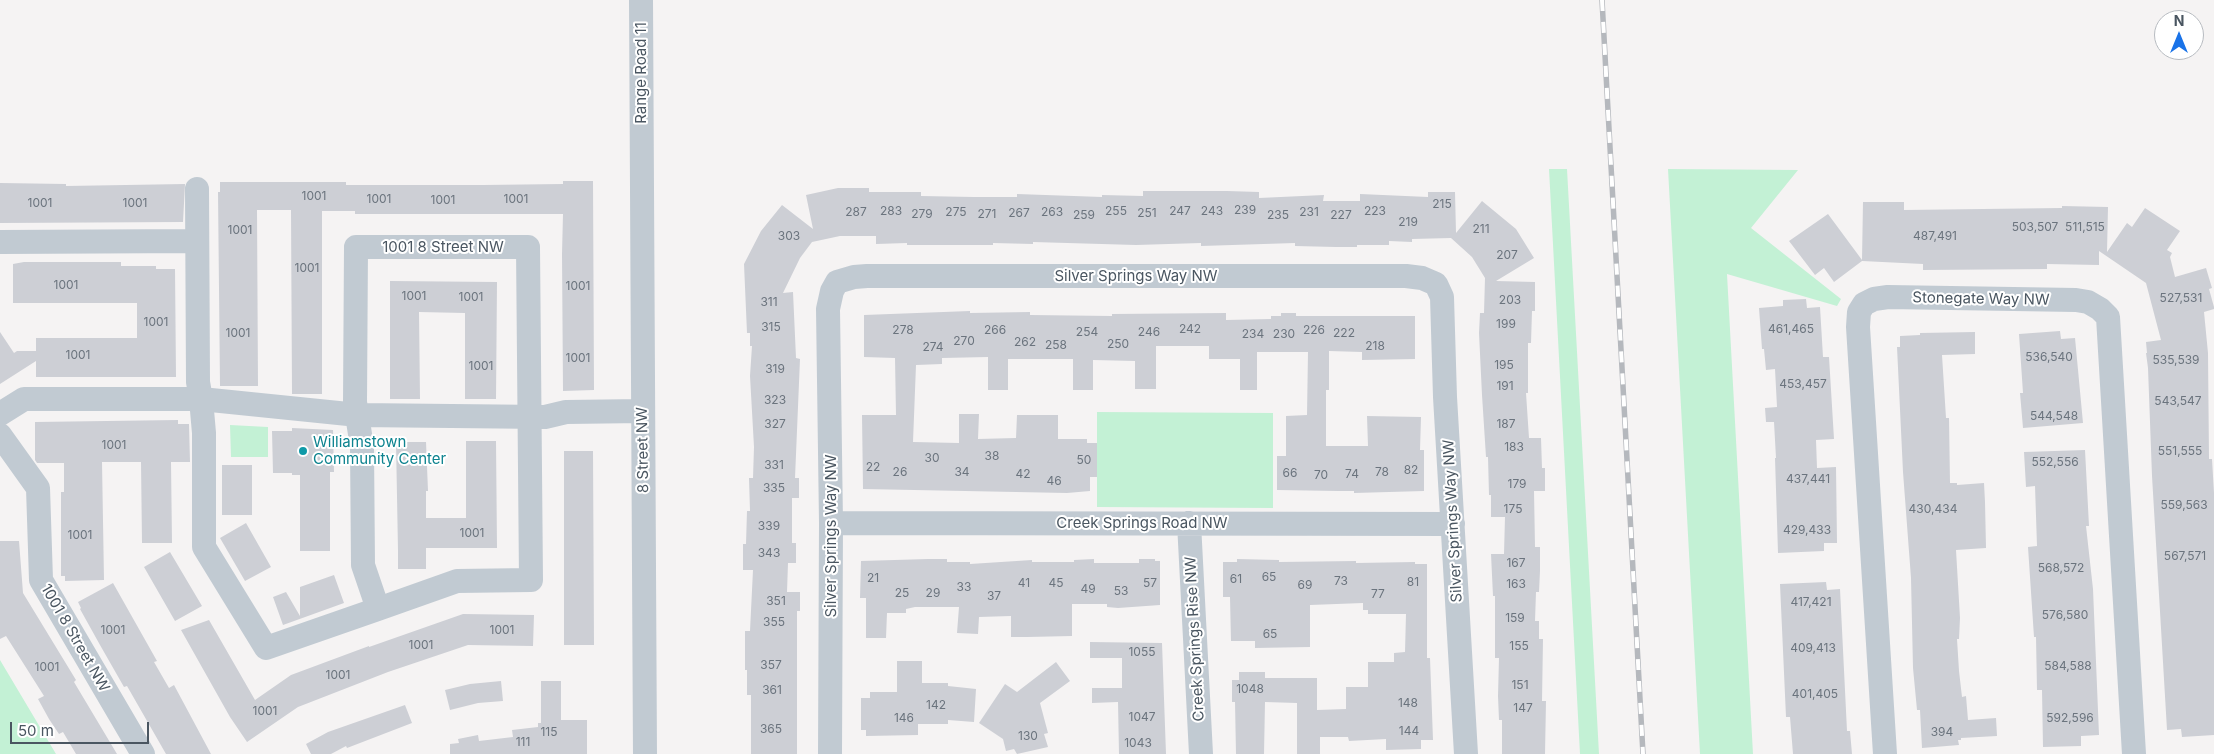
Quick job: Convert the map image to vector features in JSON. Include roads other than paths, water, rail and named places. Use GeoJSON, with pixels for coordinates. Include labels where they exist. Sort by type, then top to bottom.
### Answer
{"type":"FeatureCollection","features":[{"type":"Feature","properties":{"kind":"street","name":"Range Road 11"},"geometry":{"type":"LineString","coordinates":[[641,0],[642,146]]}},
{"type":"Feature","properties":{"kind":"street","name":"8 Street NW"},"geometry":{"type":"LineString","coordinates":[[642,146],[645,754]]}},
{"type":"Feature","properties":{"kind":"street","name":"1001 8 Street NW"},"geometry":{"type":"LineString","coordinates":[[197,189],[198,382],[204,433],[204,547],[266,648],[378,609],[457,581],[531,580],[538,417],[528,247],[356,247],[356,402],[362,447],[363,565],[378,609]]}},
{"type":"Feature","properties":{"kind":"street"},"geometry":{"type":"LineString","coordinates":[[0,242],[197,241]]}},
{"type":"Feature","properties":{"kind":"street","name":"Silver Springs Way NW"},"geometry":{"type":"LineString","coordinates":[[830,754],[831,523],[828,308],[832,291],[837,282],[854,277],[867,276],[1406,276],[1422,278],[1436,284],[1442,297],[1445,397],[1466,754]]}},
{"type":"Feature","properties":{"kind":"street","name":"Stonegate Way NW"},"geometry":{"type":"LineString","coordinates":[[1884,754],[1858,327],[1859,312],[1864,304],[1874,299],[1888,297],[2076,300],[2088,302],[2100,308],[2108,318],[2134,754]]}},
{"type":"Feature","properties":{"kind":"street"},"geometry":{"type":"LineString","coordinates":[[0,414],[24,399],[201,399],[358,415],[538,417],[567,423],[643,418]]}},
{"type":"Feature","properties":{"kind":"street","name":"1001 8 Street NW"},"geometry":{"type":"LineString","coordinates":[[0,435],[38,488],[40,580],[143,754]]}},
{"type":"Feature","properties":{"kind":"street","name":"Creek Springs Road NW"},"geometry":{"type":"LineString","coordinates":[[831,523],[1453,524]]}},
{"type":"Feature","properties":{"kind":"street","name":"Creek Springs Rise NW"},"geometry":{"type":"LineString","coordinates":[[1188,523],[1201,754]]}},
{"type":"Feature","properties":{"kind":"railway"},"geometry":{"type":"LineString","coordinates":[[1602,0],[1643,754]]}},
{"type":"Feature","properties":{"kind":"place","name":"Williamstown Community Center"},"geometry":{"type":"Point","coordinates":[303,451]}}]}
